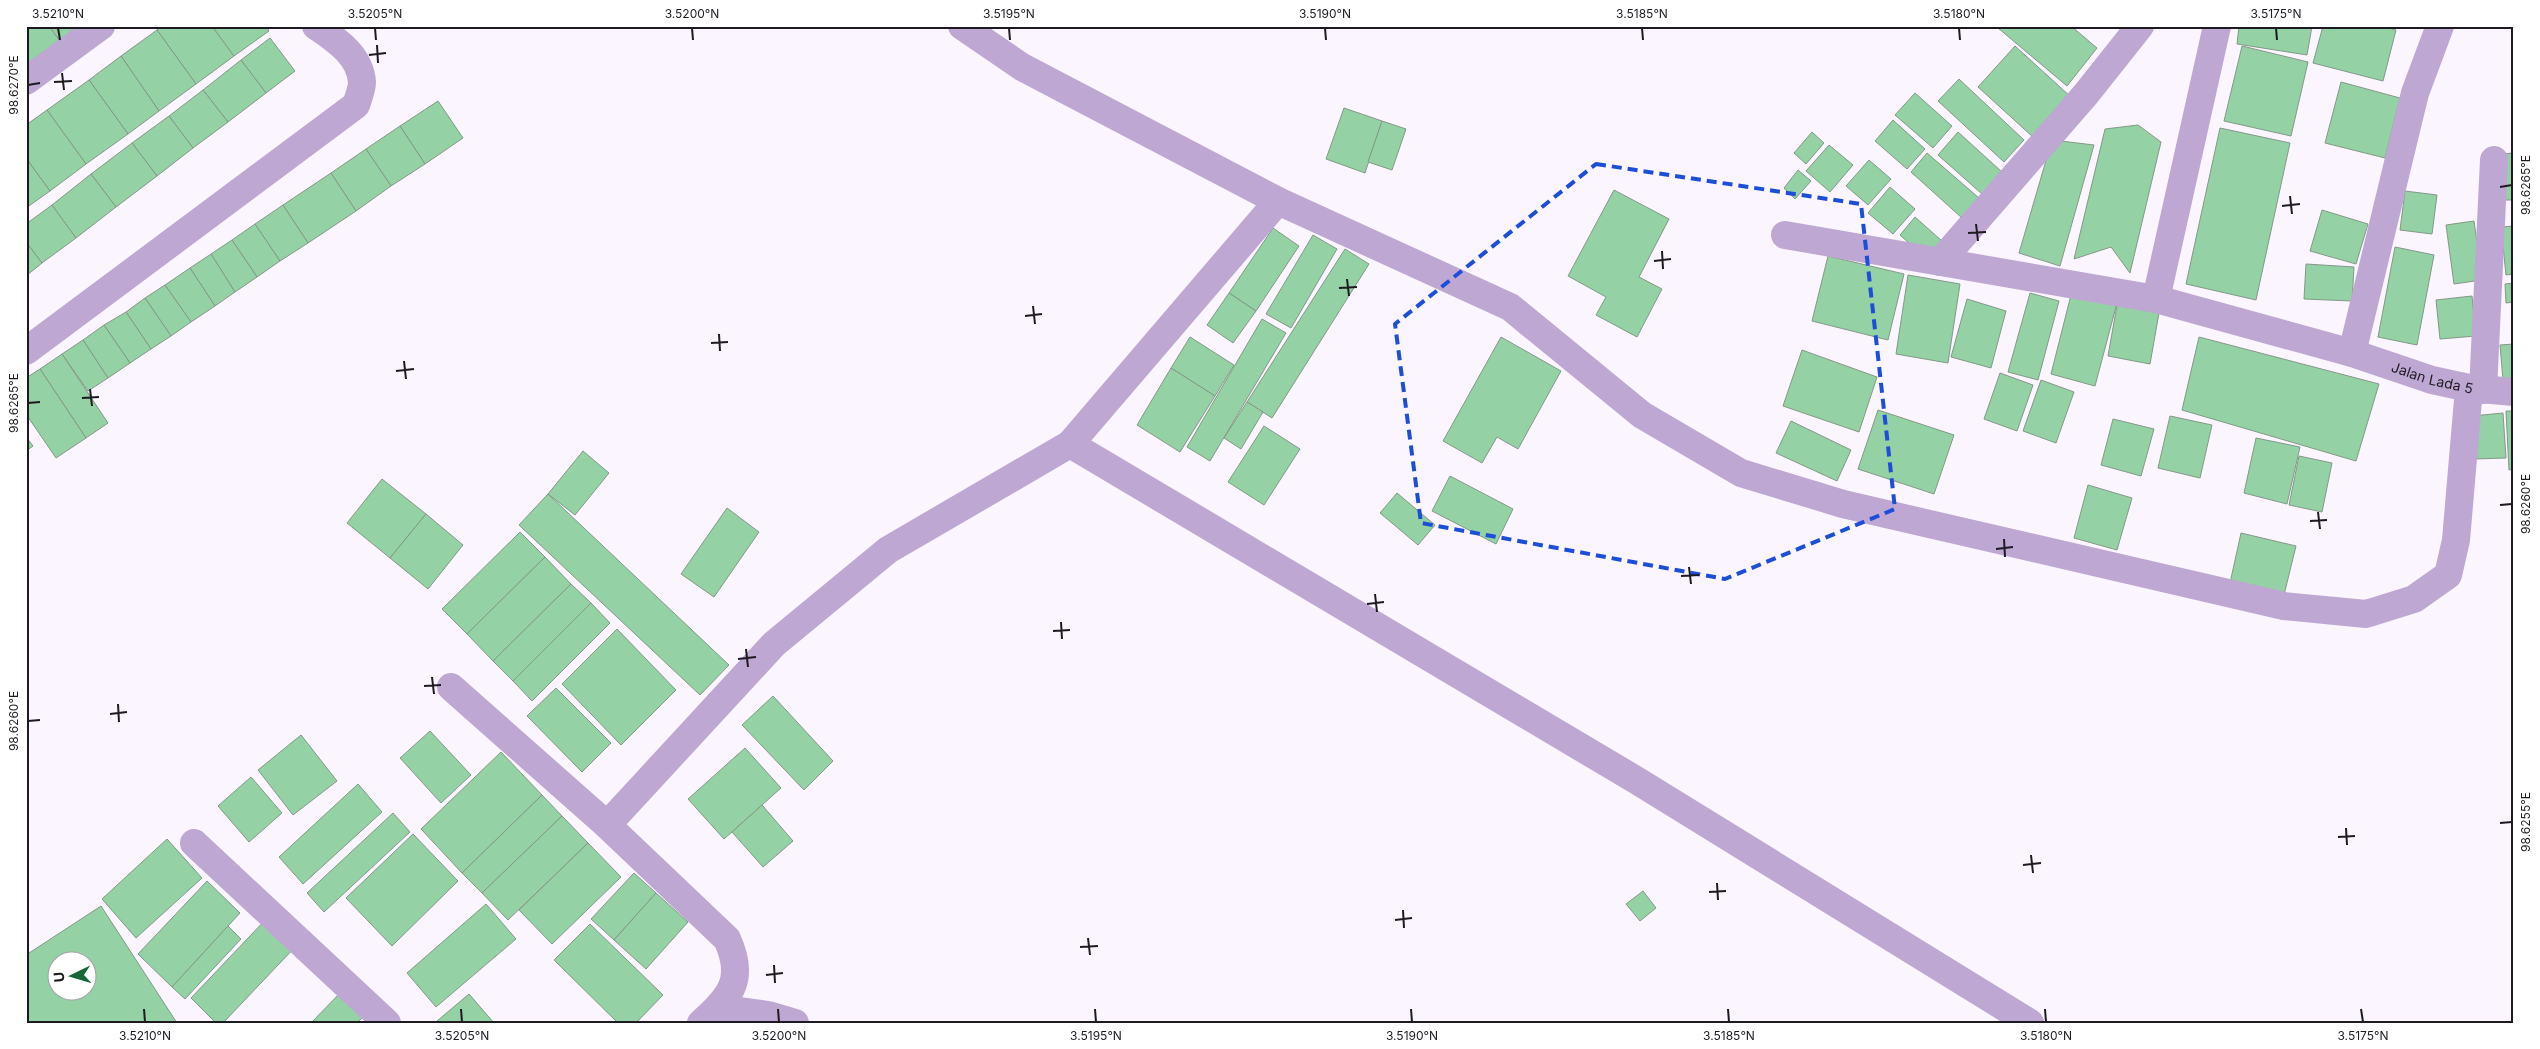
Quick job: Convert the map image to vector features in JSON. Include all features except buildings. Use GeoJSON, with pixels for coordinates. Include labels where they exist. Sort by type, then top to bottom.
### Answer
{"type":"FeatureCollection","features":[{"type":"Feature","properties":{"kind":"street"},"geometry":{"type":"LineString","coordinates":[[26,80],[101,26]]}},
{"type":"Feature","properties":{"kind":"street"},"geometry":{"type":"LineString","coordinates":[[26,351],[356,106],[362,83],[357,67],[346,47],[316,26]]}},
{"type":"Feature","properties":{"kind":"street"},"geometry":{"type":"LineString","coordinates":[[962,26],[1022,67],[1278,201],[1374,247],[1510,307],[1642,415],[1741,473],[1843,504],[2284,606],[2366,614],[2414,599],[2448,575],[2456,540],[2476,389],[2494,160]]}},
{"type":"Feature","properties":{"kind":"street"},"geometry":{"type":"LineString","coordinates":[[1940,262],[2086,94],[2140,26]]}},
{"type":"Feature","properties":{"kind":"street"},"geometry":{"type":"LineString","coordinates":[[2156,299],[2217,26]]}},
{"type":"Feature","properties":{"kind":"street"},"geometry":{"type":"LineString","coordinates":[[2352,353],[2415,93],[2440,26]]}},
{"type":"Feature","properties":{"kind":"street"},"geometry":{"type":"LineString","coordinates":[[607,825],[774,644],[888,550],[1070,444],[1278,201]]}},
{"type":"Feature","properties":{"kind":"street","name":"Jalan Lada 5"},"geometry":{"type":"LineString","coordinates":[[1785,235],[2156,299],[2352,353],[2432,380],[2476,389],[2514,392]]}},
{"type":"Feature","properties":{"kind":"street"},"geometry":{"type":"LineString","coordinates":[[1070,444],[1636,780],[2030,1023]]}},
{"type":"Feature","properties":{"kind":"street"},"geometry":{"type":"LineString","coordinates":[[451,687],[607,825],[727,939],[735,958],[736,974],[727,998],[710,1016]]}},
{"type":"Feature","properties":{"kind":"street"},"geometry":{"type":"LineString","coordinates":[[194,843],[387,1023]]}},
{"type":"Feature","properties":{"kind":"street"},"geometry":{"type":"LineString","coordinates":[[710,1016],[768,1015],[795,1023]]}},
{"type":"Feature","properties":{"kind":"highlighted area"},"geometry":{"type":"Polygon","coordinates":[[[1596,164],[1861,204],[1895,509],[1725,579],[1421,523],[1395,324],[1596,164]]]}}]}
